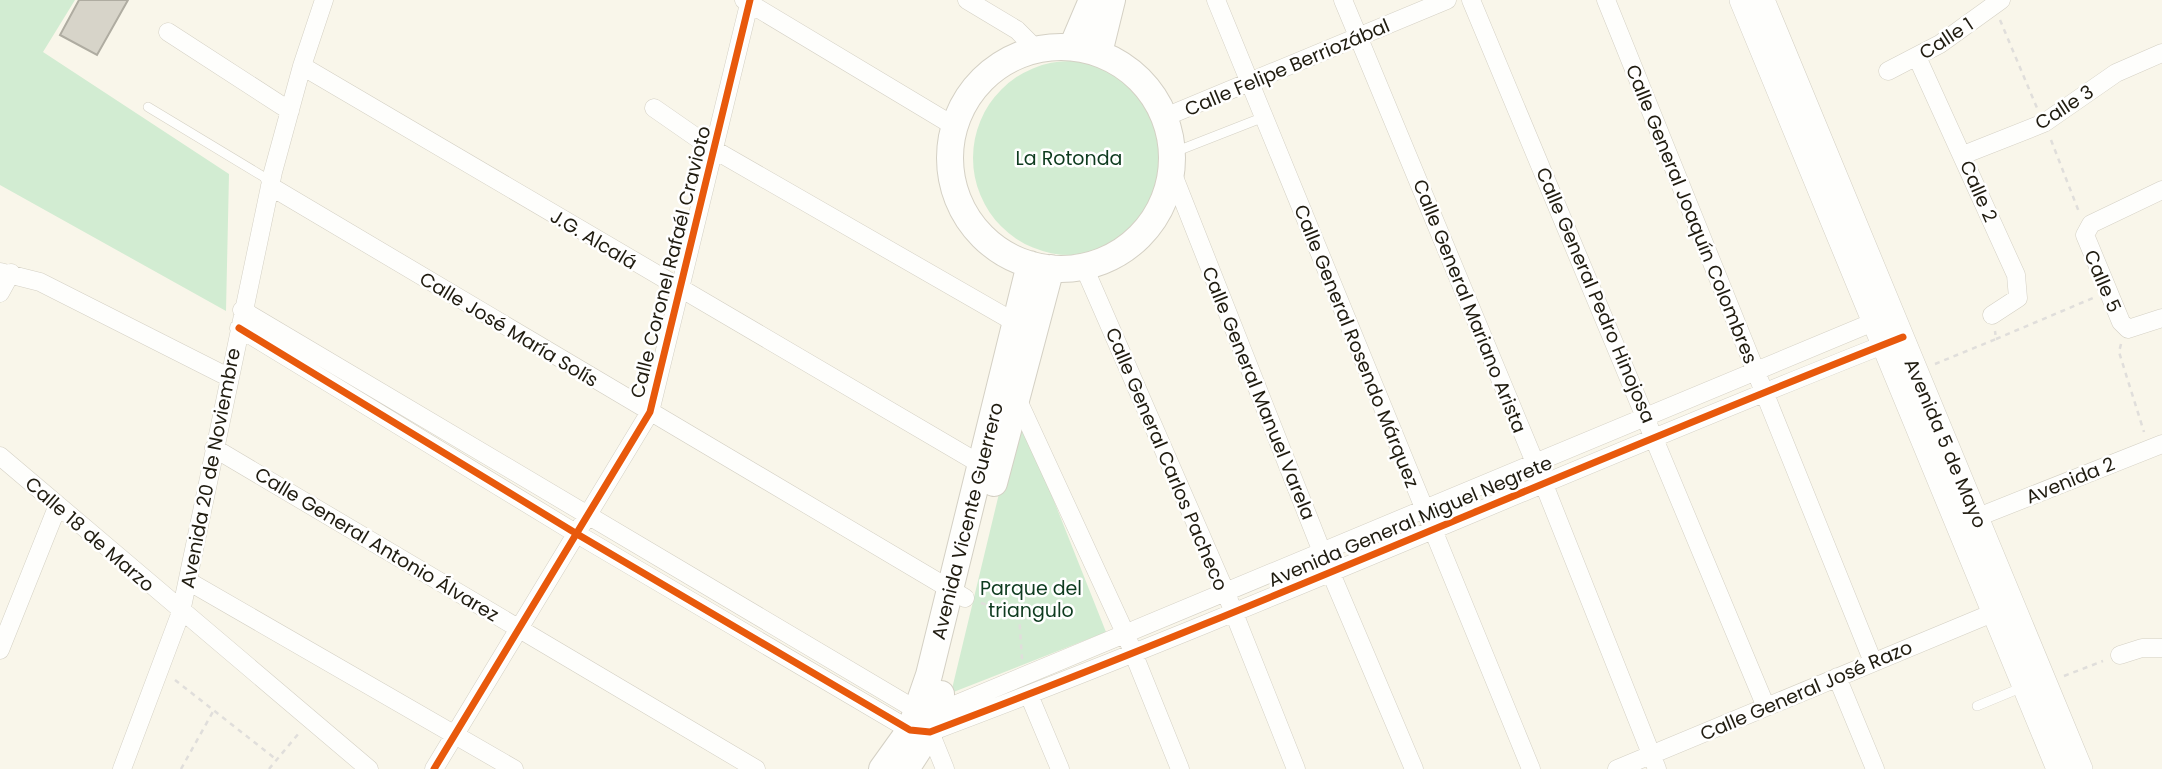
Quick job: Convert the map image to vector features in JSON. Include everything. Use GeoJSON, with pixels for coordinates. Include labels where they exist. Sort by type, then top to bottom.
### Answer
{"type":"FeatureCollection","features":[{"type":"Feature","properties":{"kind":"main road"},"geometry":{"type":"LineString","coordinates":[[1072,47],[1082,29],[1091,0]]}},
{"type":"Feature","properties":{"kind":"main road"},"geometry":{"type":"LineString","coordinates":[[1099,53],[1112,0]]}},
{"type":"Feature","properties":{"kind":"main road"},"geometry":{"type":"LineString","coordinates":[[1072,47],[1099,53],[1139,78],[1154,96],[1165,117],[1172,162],[1165,198],[1143,233],[1110,258],[1084,267],[1040,266],[995,247],[980,234],[963,211],[953,184],[950,165],[954,126],[963,104],[977,85],[994,69],[1014,57],[1037,50],[1072,47]]}},
{"type":"Feature","properties":{"kind":"main road","name":"Avenida Vicente Guerrero"},"geometry":{"type":"LineString","coordinates":[[1010,387],[1016,323],[1040,266]]}},
{"type":"Feature","properties":{"kind":"main road","name":"Avenida Vicente Guerrero"},"geometry":{"type":"LineString","coordinates":[[906,769],[923,721],[1040,266]]}},
{"type":"Feature","properties":{"kind":"main road","name":"Avenida Vicente Guerrero"},"geometry":{"type":"LineString","coordinates":[[882,769],[923,721]]}},
{"type":"Feature","properties":{"kind":"street","name":"Avenida 20 de Noviembre"},"geometry":{"type":"LineString","coordinates":[[122,769],[181,612],[240,319],[270,186],[302,66],[324,0]]}},
{"type":"Feature","properties":{"kind":"street"},"geometry":{"type":"LineString","coordinates":[[967,0],[1017,30],[1037,50]]}},
{"type":"Feature","properties":{"kind":"street","name":"Calle General Rosendo Márquez"},"geometry":{"type":"LineString","coordinates":[[1216,0],[1531,769]]}},
{"type":"Feature","properties":{"kind":"street","name":"Calle General Mariano Arista"},"geometry":{"type":"LineString","coordinates":[[1343,0],[1543,482],[1654,762]]}},
{"type":"Feature","properties":{"kind":"street","name":"Calle Felipe Berriozábal"},"geometry":{"type":"LineString","coordinates":[[1165,117],[1447,0]]}},
{"type":"Feature","properties":{"kind":"street","name":"Calle General Pedro Hinojosa"},"geometry":{"type":"LineString","coordinates":[[1471,0],[1647,416],[1766,707]]}},
{"type":"Feature","properties":{"kind":"street","name":"Calle General Joaquín Colombres"},"geometry":{"type":"LineString","coordinates":[[1606,0],[1873,662]]}},
{"type":"Feature","properties":{"kind":"street","name":"Avenida 5 de Mayo"},"geometry":{"type":"LineString","coordinates":[[1741,0],[1840,214],[1893,341],[1939,455],[1995,612],[2081,769]]}},
{"type":"Feature","properties":{"kind":"street","name":"Avenida 5 de Mayo"},"geometry":{"type":"LineString","coordinates":[[1763,0],[1840,214]]}},
{"type":"Feature","properties":{"kind":"street","name":"Calle 1"},"geometry":{"type":"LineString","coordinates":[[1888,71],[1955,34],[2001,0]]}},
{"type":"Feature","properties":{"kind":"street"},"geometry":{"type":"LineString","coordinates":[[748,1],[954,126]]}},
{"type":"Feature","properties":{"kind":"street","name":"Calle Coronel Rafaél Cravioto"},"geometry":{"type":"LineString","coordinates":[[434,769],[650,412],[748,1]]}},
{"type":"Feature","properties":{"kind":"street"},"geometry":{"type":"LineString","coordinates":[[168,32],[290,111]]}},
{"type":"Feature","properties":{"kind":"street","name":"Calle 3"},"geometry":{"type":"LineString","coordinates":[[1963,155],[2044,123],[2116,73],[2162,53]]}},
{"type":"Feature","properties":{"kind":"street","name":"Calle 2"},"geometry":{"type":"LineString","coordinates":[[1917,57],[2020,286],[2018,298],[1992,315]]}},
{"type":"Feature","properties":{"kind":"street","name":"J.G. Alcalá"},"geometry":{"type":"LineString","coordinates":[[302,66],[988,469]]}},
{"type":"Feature","properties":{"kind":"street"},"geometry":{"type":"LineString","coordinates":[[654,108],[713,149],[1016,323]]}},
{"type":"Feature","properties":{"kind":"street","name":"Calle General Manuel Varela"},"geometry":{"type":"LineString","coordinates":[[1172,162],[1322,552],[1414,769]]}},
{"type":"Feature","properties":{"kind":"street","name":"Calle José María Solís"},"geometry":{"type":"LineString","coordinates":[[270,186],[956,594]]}},
{"type":"Feature","properties":{"kind":"street","name":"Calle 5"},"geometry":{"type":"LineString","coordinates":[[2162,190],[2091,224],[2085,235],[2121,322],[2128,329],[2162,318]]}},
{"type":"Feature","properties":{"kind":"street","name":"Calle General Carlos Pacheco"},"geometry":{"type":"LineString","coordinates":[[1084,267],[1226,593],[1296,769]]}},
{"type":"Feature","properties":{"kind":"street"},"geometry":{"type":"LineString","coordinates":[[0,293],[5,273],[40,282],[228,377]]}},
{"type":"Feature","properties":{"kind":"street","name":"Avenida General Miguel Negrete"},"geometry":{"type":"LineString","coordinates":[[923,721],[1023,676],[1883,318]]}},
{"type":"Feature","properties":{"kind":"street"},"geometry":{"type":"LineString","coordinates":[[240,319],[587,517],[923,721],[945,769]]}},
{"type":"Feature","properties":{"kind":"street"},"geometry":{"type":"LineString","coordinates":[[240,319],[576,534],[923,721]]}},
{"type":"Feature","properties":{"kind":"street","name":"Avenida General Miguel Negrete"},"geometry":{"type":"LineString","coordinates":[[923,721],[1029,695],[1655,436],[1893,341]]}},
{"type":"Feature","properties":{"kind":"street","name":"Avenida 5 de Mayo"},"geometry":{"type":"LineString","coordinates":[[1893,341],[1916,372],[1939,455],[1978,517],[2038,690],[2058,769]]}},
{"type":"Feature","properties":{"kind":"street"},"geometry":{"type":"LineString","coordinates":[[1010,387],[1126,635],[1180,769]]}},
{"type":"Feature","properties":{"kind":"street","name":"Avenida 2"},"geometry":{"type":"LineString","coordinates":[[1978,517],[2155,446]]}},
{"type":"Feature","properties":{"kind":"street","name":"Calle General Antonio Álvarez"},"geometry":{"type":"LineString","coordinates":[[214,448],[756,769]]}},
{"type":"Feature","properties":{"kind":"street","name":"Calle 18 de Marzo"},"geometry":{"type":"LineString","coordinates":[[0,456],[369,769]]}},
{"type":"Feature","properties":{"kind":"street"},"geometry":{"type":"LineString","coordinates":[[0,650],[58,505]]}},
{"type":"Feature","properties":{"kind":"street"},"geometry":{"type":"LineString","coordinates":[[188,581],[514,769]]}},
{"type":"Feature","properties":{"kind":"street","name":"Calle General José Razo"},"geometry":{"type":"LineString","coordinates":[[1617,769],[1654,762],[1766,707],[1995,612]]}},
{"type":"Feature","properties":{"kind":"street"},"geometry":{"type":"LineString","coordinates":[[2120,655],[2142,648],[2162,648]]}},
{"type":"Feature","properties":{"kind":"street"},"geometry":{"type":"LineString","coordinates":[[1837,677],[1875,769]]}},
{"type":"Feature","properties":{"kind":"street"},"geometry":{"type":"LineString","coordinates":[[1029,695],[1060,769]]}},
{"type":"Feature","properties":{"kind":"lane"},"geometry":{"type":"LineString","coordinates":[[148,107],[264,177],[270,186]]}},
{"type":"Feature","properties":{"kind":"lane"},"geometry":{"type":"LineString","coordinates":[[1172,162],[1264,117]]}},
{"type":"Feature","properties":{"kind":"lane"},"geometry":{"type":"LineString","coordinates":[[1977,706],[2038,690]]}},
{"type":"Feature","properties":{"kind":"path"},"geometry":{"type":"LineString","coordinates":[[1916,372],[2107,292]]}},
{"type":"Feature","properties":{"kind":"path"},"geometry":{"type":"LineString","coordinates":[[1992,315],[1996,339]]}},
{"type":"Feature","properties":{"kind":"path"},"geometry":{"type":"LineString","coordinates":[[2128,329],[2119,352],[2155,446]]}},
{"type":"Feature","properties":{"kind":"path"},"geometry":{"type":"LineString","coordinates":[[956,594],[1019,614],[1023,676]]}},
{"type":"Feature","properties":{"kind":"path"},"geometry":{"type":"LineString","coordinates":[[2038,690],[2120,655]]}},
{"type":"Feature","properties":{"kind":"path"},"geometry":{"type":"LineString","coordinates":[[160,669],[215,708],[277,760]]}},
{"type":"Feature","properties":{"kind":"path"},"geometry":{"type":"LineString","coordinates":[[181,769],[215,708]]}},
{"type":"Feature","properties":{"kind":"path"},"geometry":{"type":"LineString","coordinates":[[269,769],[309,718]]}},
{"type":"Feature","properties":{"kind":"green space"},"geometry":{"type":"Polygon","coordinates":[[[0,0],[75,0],[43,52],[229,174],[226,311],[0,185],[0,0]]]}},
{"type":"Feature","properties":{"kind":"green space","name":"La Rotonda"},"geometry":{"type":"Polygon","coordinates":[[[1070,61],[1089,62],[1107,68],[1139,89],[1160,121],[1166,139],[1166,177],[1160,195],[1139,227],[1107,248],[1089,254],[1070,255],[1051,254],[1033,248],[1001,227],[980,195],[974,177],[973,158],[974,139],[980,121],[1001,89],[1033,68],[1051,62],[1070,61]]]}},
{"type":"Feature","properties":{"kind":"green space","name":"Parque del triangulo"},"geometry":{"type":"Polygon","coordinates":[[[1016,423],[1031,443],[1106,632],[951,693],[1016,423]]]}},
{"type":"Feature","properties":{"kind":"building"},"geometry":{"type":"Polygon","coordinates":[[[79,0],[128,0],[97,55],[60,35],[79,0]]]}},
{"type":"Feature","properties":{"kind":"cycle path"},"geometry":{"type":"LineString","coordinates":[[434,769],[650,412],[750,0]]}},
{"type":"Feature","properties":{"kind":"cycle path"},"geometry":{"type":"LineString","coordinates":[[239,328],[577,534],[910,730],[930,732],[1296,587],[1659,435],[1903,337]]}}]}
